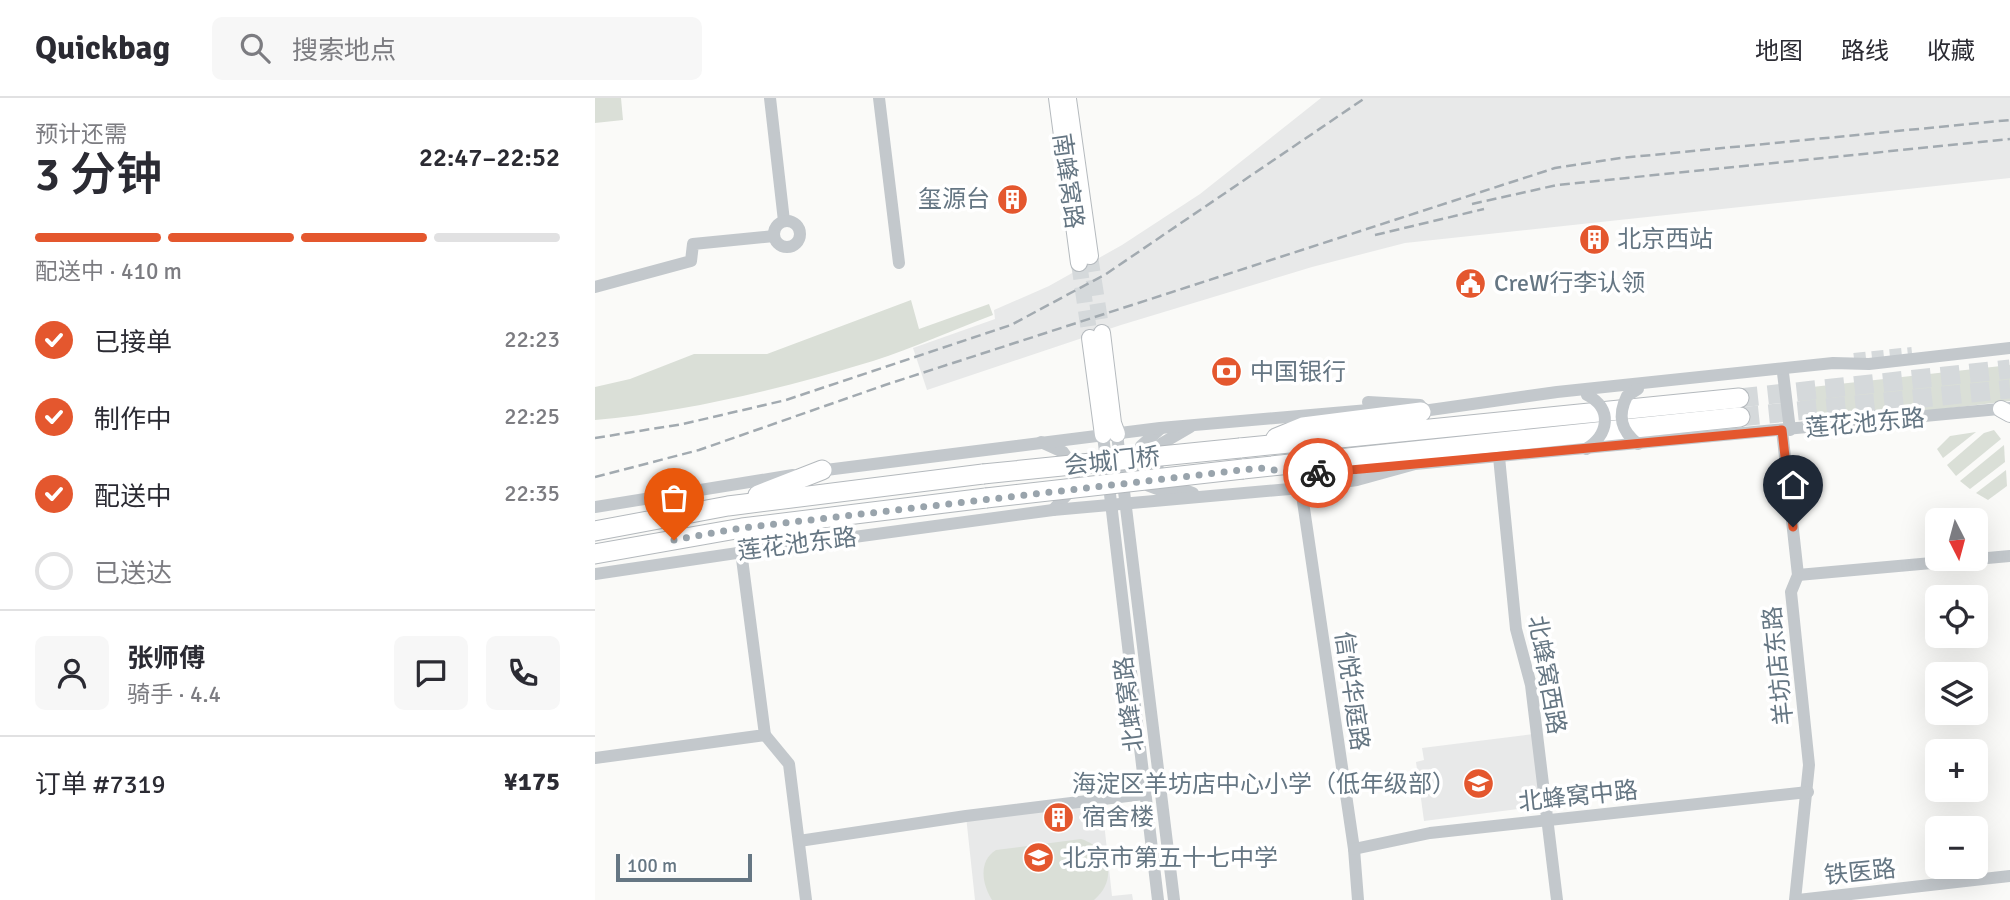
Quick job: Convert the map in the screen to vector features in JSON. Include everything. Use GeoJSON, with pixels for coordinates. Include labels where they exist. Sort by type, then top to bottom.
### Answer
{"type":"FeatureCollection","features":[{"type":"Feature","properties":{"kind":"highway"},"geometry":{"type":"LineString","coordinates":[[1248,447],[1739,408],[1251,469]]}},
{"type":"Feature","properties":{"kind":"highway"},"geometry":{"type":"LineString","coordinates":[[1248,447],[1303,427],[1422,412]]}},
{"type":"Feature","properties":{"kind":"highway","name":"会城门桥"},"geometry":{"type":"LineString","coordinates":[[983,474],[1248,447]]}},
{"type":"Feature","properties":{"kind":"highway"},"geometry":{"type":"LineString","coordinates":[[1251,469],[1302,474],[1415,464]]}},
{"type":"Feature","properties":{"kind":"highway","name":"会城门桥"},"geometry":{"type":"LineString","coordinates":[[986,498],[1251,469]]}},
{"type":"Feature","properties":{"kind":"highway"},"geometry":{"type":"LineString","coordinates":[[728,506],[822,470]]}},
{"type":"Feature","properties":{"kind":"highway","name":"莲花池东路"},"geometry":{"type":"LineString","coordinates":[[595,531],[728,506],[983,474]]}},
{"type":"Feature","properties":{"kind":"highway","name":"莲花池东路"},"geometry":{"type":"LineString","coordinates":[[595,554],[741,528],[986,498]]}},
{"type":"Feature","properties":{"kind":"highway"},"geometry":{"type":"LineString","coordinates":[[741,528],[837,539]]}},
{"type":"Feature","properties":{"kind":"main road","name":"南蜂窝路"},"geometry":{"type":"LineString","coordinates":[[1056,98],[1085,260],[1067,98]]}},
{"type":"Feature","properties":{"kind":"main road"},"geometry":{"type":"LineString","coordinates":[[1096,336],[1113,423],[1110,434]]}},
{"type":"Feature","properties":{"kind":"street"},"geometry":{"type":"LineString","coordinates":[[769,98],[784,221]]}},
{"type":"Feature","properties":{"kind":"street"},"geometry":{"type":"LineString","coordinates":[[879,98],[899,263]]}},
{"type":"Feature","properties":{"kind":"street"},"geometry":{"type":"LineString","coordinates":[[784,221],[793,222],[799,228],[797,241],[790,246],[782,246],[774,236],[775,228],[784,221]]}},
{"type":"Feature","properties":{"kind":"street"},"geometry":{"type":"LineString","coordinates":[[595,287],[691,261],[693,244],[774,236]]}},
{"type":"Feature","properties":{"kind":"street"},"geometry":{"type":"LineString","coordinates":[[1469,405],[1479,408],[2010,348]]}},
{"type":"Feature","properties":{"kind":"street"},"geometry":{"type":"LineString","coordinates":[[595,507],[822,470],[1160,428],[1374,409],[1422,412],[1557,392],[1833,363],[1869,364]]}},
{"type":"Feature","properties":{"kind":"street","name":"羊坊店东路"},"geometry":{"type":"LineString","coordinates":[[1783,373],[1798,575],[1791,592],[1809,765],[1796,900]]}},
{"type":"Feature","properties":{"kind":"street"},"geometry":{"type":"LineString","coordinates":[[1638,389],[1627,396],[1621,419],[1626,435],[1638,444]]}},
{"type":"Feature","properties":{"kind":"street"},"geometry":{"type":"LineString","coordinates":[[1586,449],[1598,442],[1606,421],[1601,406],[1587,395]]}},
{"type":"Feature","properties":{"kind":"street"},"geometry":{"type":"LineString","coordinates":[[1338,412],[1347,404],[1374,401],[1415,405],[1455,402]]}},
{"type":"Feature","properties":{"kind":"street","name":"莲花池东路"},"geometry":{"type":"LineString","coordinates":[[595,574],[741,551],[1052,510],[1301,488],[1357,480],[1415,464],[2007,411]]}},
{"type":"Feature","properties":{"kind":"street"},"geometry":{"type":"LineString","coordinates":[[1194,425],[1161,444],[1157,469],[1169,484],[1198,495]]}},
{"type":"Feature","properties":{"kind":"street"},"geometry":{"type":"LineString","coordinates":[[1160,428],[1140,446],[1136,471],[1149,486],[1179,497]]}},
{"type":"Feature","properties":{"kind":"street"},"geometry":{"type":"LineString","coordinates":[[1110,434],[1119,503]]}},
{"type":"Feature","properties":{"kind":"street"},"geometry":{"type":"LineString","coordinates":[[1040,442],[1063,452],[1075,468],[1072,489],[1052,510]]}},
{"type":"Feature","properties":{"kind":"street","name":"北蜂窝西路"},"geometry":{"type":"LineString","coordinates":[[1499,457],[1516,629],[1531,685],[1557,900]]}},
{"type":"Feature","properties":{"kind":"street","name":"信悦华庭路"},"geometry":{"type":"LineString","coordinates":[[1301,488],[1354,849],[1358,900]]}},
{"type":"Feature","properties":{"kind":"street","name":"北蜂窝路"},"geometry":{"type":"LineString","coordinates":[[1119,503],[1144,794],[1158,900]]}},
{"type":"Feature","properties":{"kind":"street","name":"北蜂窝路"},"geometry":{"type":"LineString","coordinates":[[1119,503],[1174,900]]}},
{"type":"Feature","properties":{"kind":"street"},"geometry":{"type":"LineString","coordinates":[[741,551],[765,735],[789,764],[806,900]]}},
{"type":"Feature","properties":{"kind":"street"},"geometry":{"type":"LineString","coordinates":[[1798,575],[2010,556]]}},
{"type":"Feature","properties":{"kind":"street"},"geometry":{"type":"LineString","coordinates":[[595,758],[765,735]]}},
{"type":"Feature","properties":{"kind":"street","name":"北蜂窝中路"},"geometry":{"type":"LineString","coordinates":[[1354,849],[1430,833],[1808,792]]}},
{"type":"Feature","properties":{"kind":"street"},"geometry":{"type":"LineString","coordinates":[[799,841],[966,816],[1144,794]]}},
{"type":"Feature","properties":{"kind":"street","name":"铁医路"},"geometry":{"type":"LineString","coordinates":[[1796,900],[2010,876]]}},
{"type":"Feature","properties":{"kind":"shaded area"},"geometry":{"type":"Polygon","coordinates":[[[595,98],[621,98],[623,120],[595,123],[595,98]]]}},
{"type":"Feature","properties":{"kind":"shaded area","name":"北京西站"},"geometry":{"type":"Polygon","coordinates":[[[1321,98],[2010,98],[2010,178],[1405,243],[1312,267],[1121,325],[927,390],[913,348],[995,319],[994,310],[1049,286],[1122,245],[1200,194],[1321,98]]]}},
{"type":"Feature","properties":{"kind":"shaded area"},"geometry":{"type":"Polygon","coordinates":[[[911,300],[919,329],[989,304],[993,315],[888,356],[840,371],[700,405],[595,420],[595,387],[630,379],[694,354],[767,354],[911,300]]]}},
{"type":"Feature","properties":{"kind":"shaded area"},"geometry":{"type":"Polygon","coordinates":[[[2010,365],[2010,401],[1816,424],[1805,417],[1800,407],[1800,397],[1812,387],[2010,365]]]}},
{"type":"Feature","properties":{"kind":"shaded area"},"geometry":{"type":"Polygon","coordinates":[[[1994,430],[2001,439],[1956,476],[1947,465],[1984,433],[1994,430]]]}},
{"type":"Feature","properties":{"kind":"shaded area"},"geometry":{"type":"Polygon","coordinates":[[[1976,432],[1943,458],[1937,449],[1950,436],[1976,432]]]}},
{"type":"Feature","properties":{"kind":"shaded area"},"geometry":{"type":"Polygon","coordinates":[[[2004,445],[2005,462],[1970,489],[1960,481],[2004,445]]]}},
{"type":"Feature","properties":{"kind":"shaded area"},"geometry":{"type":"Polygon","coordinates":[[[2006,470],[2007,486],[1988,500],[1976,493],[2006,470]]]}},
{"type":"Feature","properties":{"kind":"shaded area","name":"海淀区羊坊店中心小学（低年级部）"},"geometry":{"type":"Polygon","coordinates":[[[1533,734],[1542,806],[1424,821],[1416,762],[1424,760],[1422,748],[1533,734]]]}},
{"type":"Feature","properties":{"kind":"shaded area","name":"北京市第五十七中学"},"geometry":{"type":"Polygon","coordinates":[[[1102,804],[1112,896],[1132,894],[1133,900],[975,900],[966,816],[1102,804]]]}},
{"type":"Feature","properties":{"kind":"shaded area"},"geometry":{"type":"Polygon","coordinates":[[[1081,839],[1099,850],[1107,865],[1106,883],[1094,900],[992,900],[983,873],[986,860],[996,850],[1081,839]]]}},
{"type":"Feature","properties":{"kind":"tunnel"},"geometry":{"type":"LineString","coordinates":[[1090,256],[1102,333]]}},
{"type":"Feature","properties":{"kind":"tunnel"},"geometry":{"type":"LineString","coordinates":[[1079,263],[1090,338]]}},
{"type":"Feature","properties":{"kind":"tunnel"},"geometry":{"type":"LineString","coordinates":[[1854,359],[1912,353]]}},
{"type":"Feature","properties":{"kind":"tunnel"},"geometry":{"type":"LineString","coordinates":[[1739,398],[2010,369]]}},
{"type":"Feature","properties":{"kind":"tunnel"},"geometry":{"type":"LineString","coordinates":[[1740,417],[2010,389]]}},
{"type":"Feature","properties":{"kind":"railway"},"geometry":{"type":"LineString","coordinates":[[595,438],[683,424],[786,400],[1011,325],[1106,274],[1365,98]]}},
{"type":"Feature","properties":{"kind":"railway"},"geometry":{"type":"LineString","coordinates":[[595,477],[699,450],[885,385],[1555,168],[1621,158],[2010,120]]}},
{"type":"Feature","properties":{"kind":"railway"},"geometry":{"type":"LineString","coordinates":[[1472,204],[1557,185],[2010,139]]}},
{"type":"Feature","properties":{"kind":"railway"},"geometry":{"type":"LineString","coordinates":[[1375,235],[1484,209]]}},
{"type":"Feature","properties":{"kind":"way so far"},"geometry":{"type":"LineString","coordinates":[[674,540],[741,528],[1259,468],[1302,474],[1318,473]]}},
{"type":"Feature","properties":{"kind":"place","name":"玺源台"},"geometry":{"type":"Point","coordinates":[1013,199]}},
{"type":"Feature","properties":{"kind":"place","name":"北京西站"},"geometry":{"type":"Point","coordinates":[1594,239]}},
{"type":"Feature","properties":{"kind":"place","name":"CreW行李认领"},"geometry":{"type":"Point","coordinates":[1471,283]}},
{"type":"Feature","properties":{"kind":"place","name":"中国银行"},"geometry":{"type":"Point","coordinates":[1227,372]}},
{"type":"Feature","properties":{"kind":"place","name":"海淀区羊坊店中心小学（低年级部）"},"geometry":{"type":"Point","coordinates":[1479,784]}},
{"type":"Feature","properties":{"kind":"place","name":"宿舍楼"},"geometry":{"type":"Point","coordinates":[1059,817]}},
{"type":"Feature","properties":{"kind":"place","name":"北京市第五十七中学"},"geometry":{"type":"Point","coordinates":[1039,858]}},
{"type":"Feature","properties":{"kind":"route"},"geometry":{"type":"LineString","coordinates":[[1318,473],[1782,430],[1793,527]]}}]}
